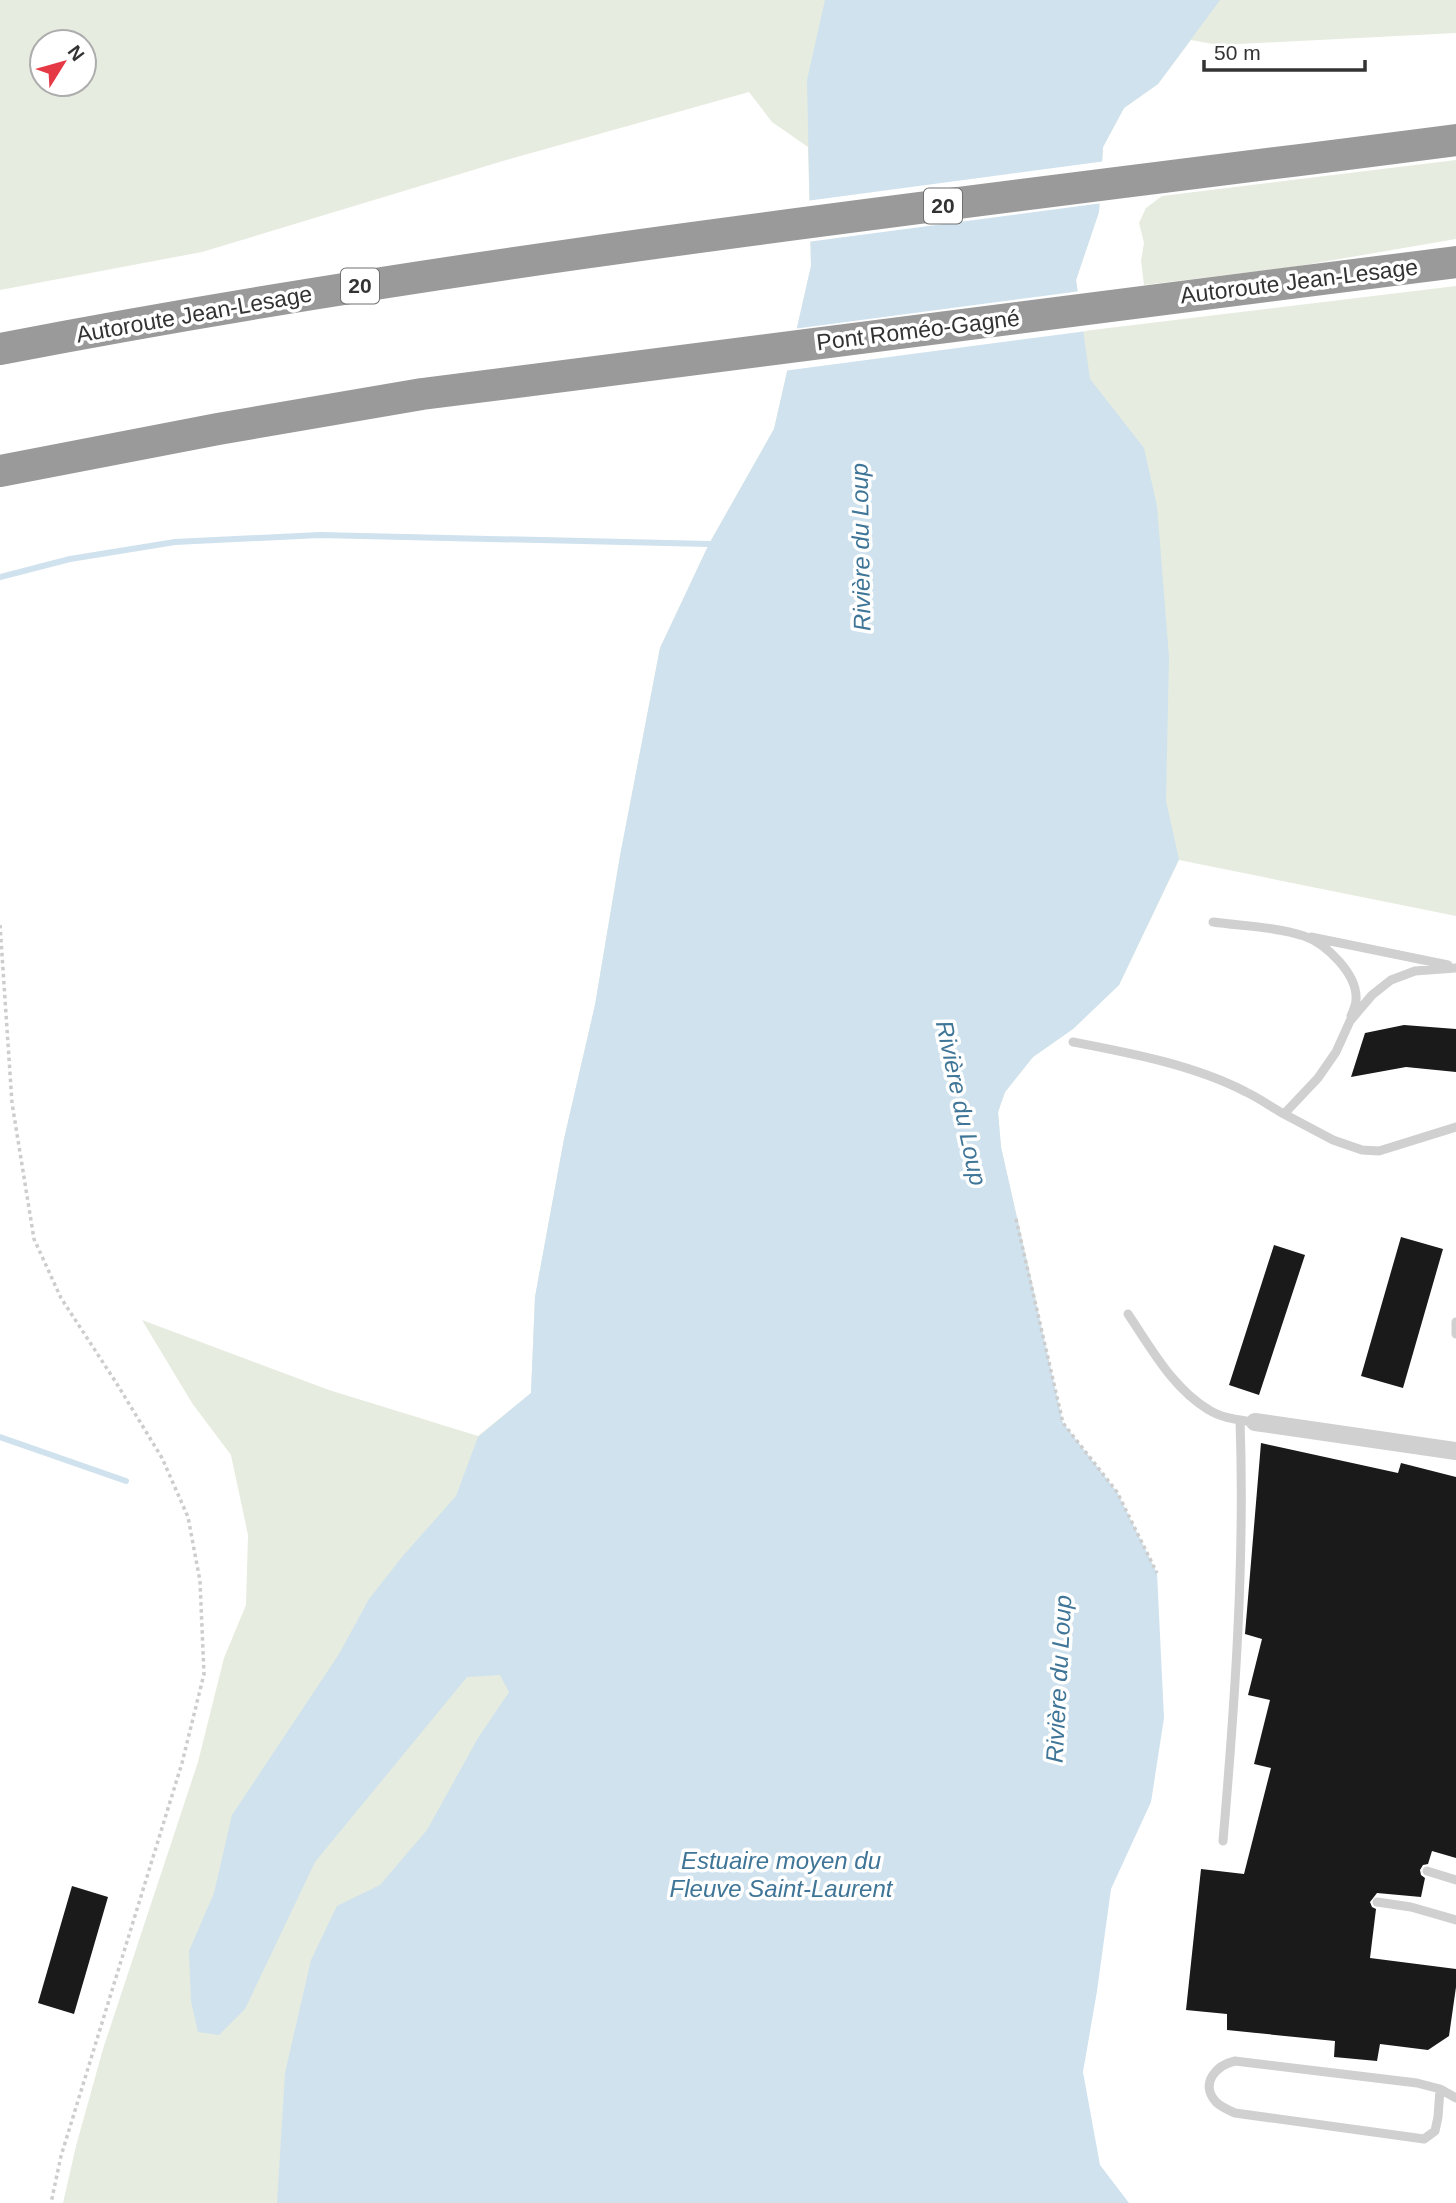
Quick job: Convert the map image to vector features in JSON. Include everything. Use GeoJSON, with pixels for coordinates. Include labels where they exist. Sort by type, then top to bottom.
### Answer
{"type":"FeatureCollection","features":[{"type":"Feature","properties":{"kind":"highway","name":"Autoroute Jean-Lesage"},"geometry":{"type":"LineString","coordinates":[[0,349],[300,295],[722,234],[1456,140]]}},
{"type":"Feature","properties":{"kind":"highway","name":"Autoroute Jean-Lesage"},"geometry":{"type":"LineString","coordinates":[[1143,300],[1456,261]]}},
{"type":"Feature","properties":{"kind":"highway","name":"Pont Roméo-Gagné"},"geometry":{"type":"LineString","coordinates":[[0,471],[218,429],[422,394],[1143,300]]}},
{"type":"Feature","properties":{"kind":"street"},"geometry":{"type":"LineString","coordinates":[[1247,1421],[1456,1451]]}},
{"type":"Feature","properties":{"kind":"lane"},"geometry":{"type":"LineString","coordinates":[[1213,922],[1306,936],[1456,967]]}},
{"type":"Feature","properties":{"kind":"lane"},"geometry":{"type":"LineString","coordinates":[[1284,1114],[1318,1078],[1336,1052],[1356,1001],[1354,983],[1345,968],[1333,955],[1306,936]]}},
{"type":"Feature","properties":{"kind":"lane"},"geometry":{"type":"LineString","coordinates":[[1350,1021],[1372,995],[1391,980],[1415,971],[1456,967]]}},
{"type":"Feature","properties":{"kind":"lane"},"geometry":{"type":"LineString","coordinates":[[1073,1042],[1138,1054],[1209,1076],[1245,1091],[1333,1140],[1362,1150],[1379,1151],[1456,1127]]}},
{"type":"Feature","properties":{"kind":"lane"},"geometry":{"type":"LineString","coordinates":[[1128,1314],[1167,1370],[1190,1396],[1210,1411],[1247,1421],[1232,1743],[1223,1841]]}},
{"type":"Feature","properties":{"kind":"lane"},"geometry":{"type":"LineString","coordinates":[[1456,1322],[1456,1334]]}},
{"type":"Feature","properties":{"kind":"lane"},"geometry":{"type":"LineString","coordinates":[[1427,1871],[1456,1880]]}},
{"type":"Feature","properties":{"kind":"lane"},"geometry":{"type":"LineString","coordinates":[[1377,1902],[1411,1907],[1456,1920]]}},
{"type":"Feature","properties":{"kind":"lane"},"geometry":{"type":"LineString","coordinates":[[1440,2090],[1435,2131],[1424,2139],[1235,2113],[1215,2101],[1209,2091],[1210,2081],[1217,2068],[1235,2061],[1403,2082],[1440,2090],[1456,2098]]}},
{"type":"Feature","properties":{"kind":"path"},"geometry":{"type":"LineString","coordinates":[[0,925],[12,1103],[34,1239],[61,1298],[162,1458],[188,1517],[200,1581],[204,1674],[182,1763],[61,2156],[51,2203]]}},
{"type":"Feature","properties":{"kind":"path"},"geometry":{"type":"LineString","coordinates":[[1016,1219],[1063,1423],[1117,1492],[1157,1573]]}},
{"type":"Feature","properties":{"kind":"shaded area"},"geometry":{"type":"Polygon","coordinates":[[[0,0],[938,0],[841,814],[336,2203],[63,2203],[103,2049],[198,1762],[224,1658],[246,1605],[248,1535],[231,1455],[192,1403],[142,1320],[329,1390],[478,1436],[531,1393],[535,1297],[564,1139],[595,1005],[660,648],[709,544],[774,429],[811,266],[808,147],[772,122],[749,92],[503,161],[202,252],[0,290],[0,0]]]}},
{"type":"Feature","properties":{"kind":"shaded area"},"geometry":{"type":"Polygon","coordinates":[[[1023,0],[1456,0],[1456,33],[1218,45],[1191,40],[1158,84],[1124,108],[1103,147],[1099,212],[1076,280],[1084,331],[1456,286],[1456,916],[1179,860],[1119,985],[1073,1029],[1033,1057],[1005,1092],[998,1112],[1001,1147],[1037,1304],[995,1202],[1023,0]]]}},
{"type":"Feature","properties":{"kind":"shaded area"},"geometry":{"type":"Polygon","coordinates":[[[1456,160],[1456,239],[1293,267],[1144,285],[1141,261],[1144,243],[1139,223],[1146,208],[1162,196],[1456,160]]]}},
{"type":"Feature","properties":{"kind":"water","name":"Estuaire moyen du Fleuve Saint-Laurent"},"geometry":{"type":"Polygon","coordinates":[[[825,0],[1220,0],[1158,84],[1124,108],[1103,147],[1099,212],[1076,280],[1090,379],[1144,448],[1157,506],[1169,657],[1166,801],[1179,859],[1119,985],[1073,1029],[1033,1057],[1005,1092],[998,1112],[1001,1147],[1063,1423],[1117,1492],[1157,1573],[1164,1718],[1151,1802],[1111,1889],[1083,2072],[1100,2165],[1129,2203],[277,2203],[285,2073],[311,1960],[337,1906],[380,1885],[427,1830],[478,1738],[509,1692],[500,1675],[467,1677],[315,1862],[245,2009],[219,2035],[198,2032],[191,2001],[189,1951],[214,1893],[232,1815],[339,1654],[369,1599],[456,1496],[478,1437],[531,1393],[535,1297],[564,1139],[595,1005],[660,648],[709,544],[774,429],[811,266],[807,80],[825,0]]]}},
{"type":"Feature","properties":{"kind":"pier"},"geometry":{"type":"Polygon","coordinates":[[[1106,161],[1103,203],[807,242],[806,201],[1106,161]]]}},
{"type":"Feature","properties":{"kind":"pier"},"geometry":{"type":"Polygon","coordinates":[[[1081,291],[1087,331],[783,371],[793,329],[1081,291]]]}},
{"type":"Feature","properties":{"kind":"building"},"geometry":{"type":"Polygon","coordinates":[[[1404,1025],[1456,1029],[1456,1072],[1406,1067],[1351,1077],[1365,1033],[1404,1025]]]}},
{"type":"Feature","properties":{"kind":"building"},"geometry":{"type":"Polygon","coordinates":[[[1401,1237],[1443,1249],[1403,1388],[1361,1376],[1401,1237]]]}},
{"type":"Feature","properties":{"kind":"building"},"geometry":{"type":"Polygon","coordinates":[[[1274,1245],[1305,1255],[1259,1395],[1229,1385],[1274,1245]]]}},
{"type":"Feature","properties":{"kind":"building"},"geometry":{"type":"Polygon","coordinates":[[[1261,1443],[1398,1473],[1401,1463],[1456,1477],[1456,1858],[1432,1851],[1428,1864],[1423,1865],[1420,1870],[1425,1878],[1421,1897],[1377,1893],[1370,1902],[1376,1909],[1370,1958],[1456,1969],[1449,2036],[1428,2050],[1380,2044],[1377,2061],[1334,2057],[1335,2041],[1227,2030],[1227,2014],[1186,2010],[1201,1869],[1244,1874],[1271,1768],[1254,1764],[1270,1700],[1248,1695],[1262,1639],[1245,1634],[1261,1443]]]}},
{"type":"Feature","properties":{"kind":"building"},"geometry":{"type":"Polygon","coordinates":[[[72,1886],[108,1897],[74,2014],[38,2003],[72,1886]]]}},
{"type":"Feature","properties":{"kind":"waterway"},"geometry":{"type":"LineString","coordinates":[[0,577],[70,559],[175,542],[320,535],[709,544]]}},
{"type":"Feature","properties":{"kind":"waterway"},"geometry":{"type":"LineString","coordinates":[[0,1437],[126,1481]]}},
{"type":"Feature","properties":{"kind":"water label","name":"Rivière du Loup"},"geometry":{"type":"Point","coordinates":[861,547]}},
{"type":"Feature","properties":{"kind":"water label","name":"Rivière du Loup"},"geometry":{"type":"Point","coordinates":[961,1103]}},
{"type":"Feature","properties":{"kind":"water label","name":"Rivière du Loup"},"geometry":{"type":"Point","coordinates":[1059,1679]}}]}
